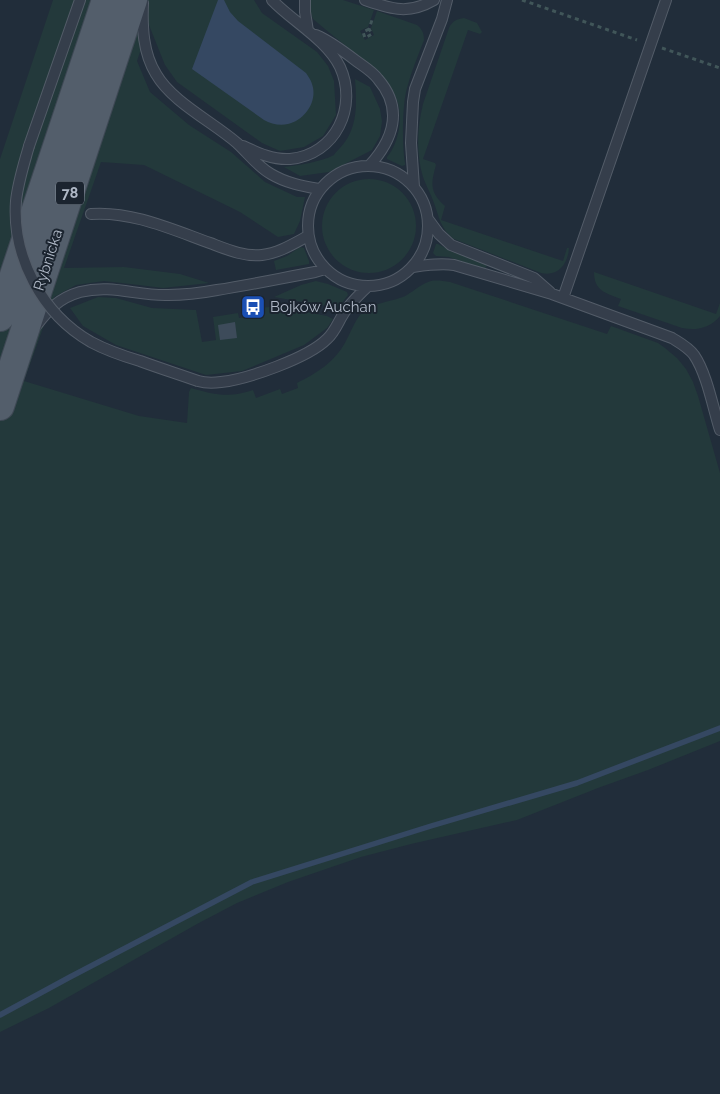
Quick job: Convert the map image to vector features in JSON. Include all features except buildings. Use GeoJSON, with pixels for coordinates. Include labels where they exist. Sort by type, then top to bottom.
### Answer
{"type":"FeatureCollection","features":[{"type":"Feature","properties":{"kind":"main road","name":"Rybnicka"},"geometry":{"type":"LineString","coordinates":[[0,317],[106,0]]}},
{"type":"Feature","properties":{"kind":"main road","name":"Rybnicka"},"geometry":{"type":"LineString","coordinates":[[4,396],[133,0]]}},
{"type":"Feature","properties":{"kind":"lane"},"geometry":{"type":"LineString","coordinates":[[80,0],[29,146],[20,178],[16,213],[21,248],[28,270],[41,295],[59,317],[87,339],[115,353],[204,382],[219,383],[244,378],[279,365],[320,345],[332,333],[351,303],[367,287]]}},
{"type":"Feature","properties":{"kind":"lane"},"geometry":{"type":"LineString","coordinates":[[143,0],[143,25],[151,66],[171,92],[237,143],[258,165],[270,174],[286,181],[318,189]]}},
{"type":"Feature","properties":{"kind":"lane"},"geometry":{"type":"LineString","coordinates":[[237,143],[266,156],[284,159],[297,158],[311,154],[327,143],[343,118],[347,95],[339,64],[308,31],[272,0]]}},
{"type":"Feature","properties":{"kind":"lane"},"geometry":{"type":"LineString","coordinates":[[306,0],[305,12],[308,31]]}},
{"type":"Feature","properties":{"kind":"lane"},"geometry":{"type":"LineString","coordinates":[[366,0],[400,10],[416,8],[434,0]]}},
{"type":"Feature","properties":{"kind":"lane"},"geometry":{"type":"LineString","coordinates":[[414,187],[411,124],[415,89],[447,5],[447,0]]}},
{"type":"Feature","properties":{"kind":"lane"},"geometry":{"type":"LineString","coordinates":[[563,298],[666,0]]}},
{"type":"Feature","properties":{"kind":"lane"},"geometry":{"type":"LineString","coordinates":[[308,31],[330,42],[369,70],[378,79],[389,97],[393,116],[391,131],[381,151],[369,166]]}},
{"type":"Feature","properties":{"kind":"lane"},"geometry":{"type":"LineString","coordinates":[[369,166],[386,168],[401,176],[414,187],[424,202],[428,218],[428,236],[422,253],[413,267],[400,278],[384,285],[367,287],[351,285],[337,279],[325,270],[314,254],[308,236],[308,218],[312,201],[318,189],[332,177],[344,171],[356,167],[369,166]]}},
{"type":"Feature","properties":{"kind":"lane"},"geometry":{"type":"LineString","coordinates":[[91,214],[114,213],[139,219],[246,255],[261,255],[282,250],[308,236]]}},
{"type":"Feature","properties":{"kind":"lane"},"geometry":{"type":"LineString","coordinates":[[428,218],[439,234],[451,245],[534,278],[552,294]]}},
{"type":"Feature","properties":{"kind":"lane"},"geometry":{"type":"LineString","coordinates":[[413,267],[430,264],[454,266],[552,294],[672,338],[688,349],[702,371],[720,430]]}},
{"type":"Feature","properties":{"kind":"lane"},"geometry":{"type":"LineString","coordinates":[[4,396],[30,338],[44,315],[58,302],[73,295],[81,292],[106,289],[162,295],[194,294],[325,270]]}},
{"type":"Feature","properties":{"kind":"path"},"geometry":{"type":"LineString","coordinates":[[522,0],[720,68]]}},
{"type":"Feature","properties":{"kind":"green space"},"geometry":{"type":"Polygon","coordinates":[[[53,0],[254,0],[262,13],[317,52],[328,66],[334,81],[336,115],[323,136],[304,147],[280,151],[262,143],[177,82],[165,65],[149,25],[137,61],[150,92],[189,125],[231,152],[265,182],[297,197],[305,197],[300,221],[294,234],[278,237],[240,212],[144,165],[101,162],[64,268],[124,267],[180,274],[209,283],[163,288],[104,281],[76,285],[54,297],[24,381],[139,416],[187,423],[189,392],[191,388],[222,395],[253,390],[256,398],[280,389],[282,394],[298,388],[297,383],[318,371],[337,355],[361,314],[377,304],[401,298],[431,281],[450,282],[607,334],[611,326],[658,343],[677,358],[693,382],[720,473],[720,741],[517,820],[361,857],[288,882],[237,903],[49,1008],[0,1032],[0,159],[53,0]]]}},
{"type":"Feature","properties":{"kind":"green space"},"geometry":{"type":"Polygon","coordinates":[[[309,0],[343,0],[374,10],[368,27],[360,31],[365,40],[374,35],[371,28],[377,11],[417,25],[423,33],[424,40],[405,95],[403,136],[405,165],[402,166],[387,159],[395,144],[399,129],[400,116],[395,94],[374,69],[313,19],[309,8],[309,0]]]}},
{"type":"Feature","properties":{"kind":"green space"},"geometry":{"type":"Polygon","coordinates":[[[464,18],[477,23],[482,32],[480,34],[468,30],[423,159],[436,165],[432,182],[436,196],[445,206],[441,220],[563,261],[567,248],[569,248],[564,264],[552,273],[541,273],[454,239],[446,232],[441,223],[423,177],[418,141],[419,122],[423,104],[449,28],[455,21],[464,18]]]}},
{"type":"Feature","properties":{"kind":"green space"},"geometry":{"type":"Polygon","coordinates":[[[355,79],[370,87],[380,109],[382,121],[380,136],[372,150],[329,172],[300,176],[284,167],[323,160],[334,155],[345,142],[350,134],[355,117],[355,79]]]}},
{"type":"Feature","properties":{"kind":"green space"},"geometry":{"type":"Polygon","coordinates":[[[369,179],[387,183],[402,193],[412,208],[416,226],[412,244],[402,259],[387,269],[369,273],[351,269],[336,259],[326,244],[322,226],[326,208],[336,193],[351,183],[369,179]]]}},
{"type":"Feature","properties":{"kind":"green space"},"geometry":{"type":"Polygon","coordinates":[[[436,244],[487,266],[484,269],[449,257],[436,256],[433,253],[436,244]]]}},
{"type":"Feature","properties":{"kind":"green space"},"geometry":{"type":"Polygon","coordinates":[[[300,247],[304,248],[309,264],[276,270],[274,261],[287,256],[300,247]]]}},
{"type":"Feature","properties":{"kind":"green space"},"geometry":{"type":"Polygon","coordinates":[[[594,272],[716,314],[720,303],[720,316],[708,326],[688,329],[618,306],[621,299],[606,293],[599,287],[596,283],[594,272]]]}},
{"type":"Feature","properties":{"kind":"green space"},"geometry":{"type":"Polygon","coordinates":[[[316,281],[347,292],[348,295],[338,308],[274,297],[301,285],[316,281]]]}},
{"type":"Feature","properties":{"kind":"green space"},"geometry":{"type":"Polygon","coordinates":[[[98,297],[116,298],[152,308],[196,310],[202,342],[216,340],[213,317],[238,313],[239,318],[256,315],[255,309],[275,306],[327,316],[333,319],[327,328],[304,345],[242,371],[206,375],[116,345],[83,326],[70,308],[98,297]]]}},
{"type":"Feature","properties":{"kind":"water"},"geometry":{"type":"Polygon","coordinates":[[[218,0],[224,0],[230,12],[238,21],[306,73],[312,84],[312,103],[305,114],[294,122],[285,125],[264,120],[192,69],[218,0]]]}},
{"type":"Feature","properties":{"kind":"waterway"},"geometry":{"type":"LineString","coordinates":[[0,1015],[252,882],[577,783],[720,728]]}},
{"type":"Feature","properties":{"kind":"place","name":"Bojków Auchan"},"geometry":{"type":"Point","coordinates":[253,307]}}]}
